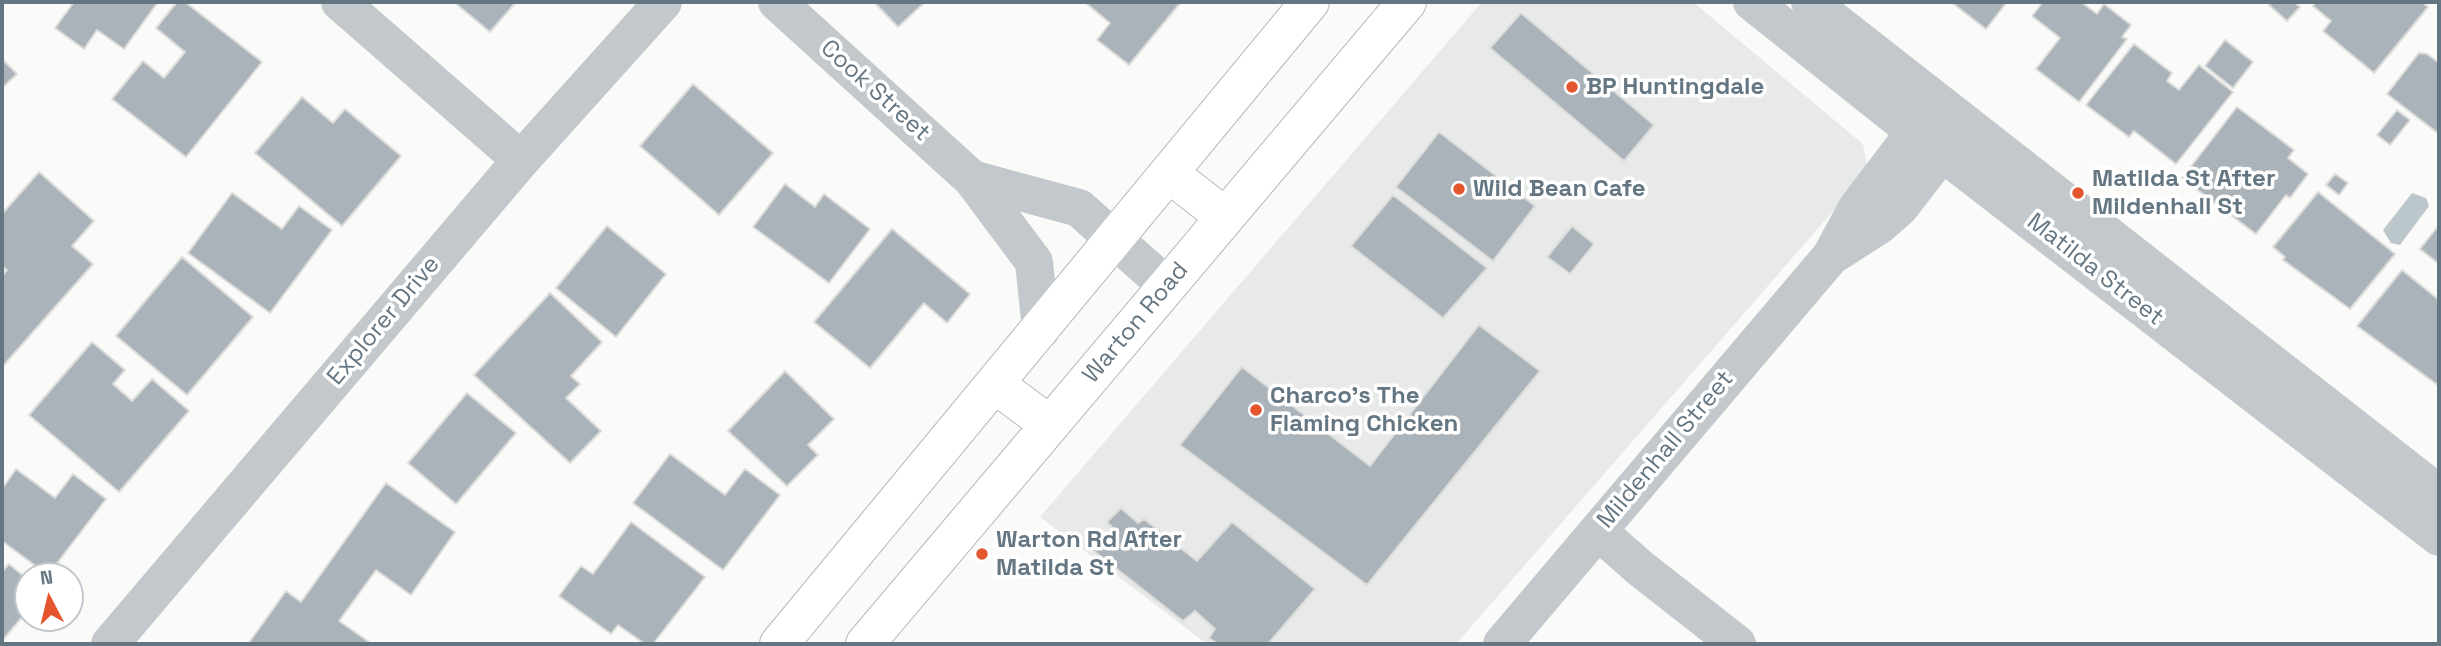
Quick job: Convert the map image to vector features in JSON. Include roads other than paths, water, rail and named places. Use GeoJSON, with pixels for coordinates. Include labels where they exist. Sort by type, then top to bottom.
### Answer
{"type":"FeatureCollection","features":[{"type":"Feature","properties":{"kind":"main road"},"geometry":{"type":"LineString","coordinates":[[779,644],[996,385],[1310,2]]}},
{"type":"Feature","properties":{"kind":"main road","name":"Warton Road"},"geometry":{"type":"LineString","coordinates":[[865,644],[1407,2]]}},
{"type":"Feature","properties":{"kind":"main road"},"geometry":{"type":"LineString","coordinates":[[1170,174],[1225,218]]}},
{"type":"Feature","properties":{"kind":"main road"},"geometry":{"type":"LineString","coordinates":[[996,385],[1050,425]]}},
{"type":"Feature","properties":{"kind":"street"},"geometry":{"type":"LineString","coordinates":[[340,2],[521,160]]}},
{"type":"Feature","properties":{"kind":"street","name":"Explorer Drive"},"geometry":{"type":"LineString","coordinates":[[110,644],[521,160],[663,2]]}},
{"type":"Feature","properties":{"kind":"street","name":"Cook Street"},"geometry":{"type":"LineString","coordinates":[[777,2],[972,180],[1034,262],[1041,330]]}},
{"type":"Feature","properties":{"kind":"street","name":"Matilda Street"},"geometry":{"type":"LineString","coordinates":[[1752,2],[1939,128],[2439,494]]}},
{"type":"Feature","properties":{"kind":"street","name":"Matilda Street"},"geometry":{"type":"LineString","coordinates":[[1810,2],[1939,128],[2439,537]]}},
{"type":"Feature","properties":{"kind":"street","name":"Mildenhall Street"},"geometry":{"type":"LineString","coordinates":[[1502,644],[1831,256],[1878,226],[1899,207],[1939,128]]}},
{"type":"Feature","properties":{"kind":"street","name":"Cook Street"},"geometry":{"type":"LineString","coordinates":[[972,180],[1079,208],[1167,286]]}},
{"type":"Feature","properties":{"kind":"street"},"geometry":{"type":"LineString","coordinates":[[1598,531],[1640,568],[1737,644]]}},
{"type":"Feature","properties":{"kind":"place","name":"BP Huntingdale"},"geometry":{"type":"Point","coordinates":[1572,87]}},
{"type":"Feature","properties":{"kind":"place","name":"Wild Bean Cafe"},"geometry":{"type":"Point","coordinates":[1459,189]}},
{"type":"Feature","properties":{"kind":"place","name":"Matilda St After Mildenhall St"},"geometry":{"type":"Point","coordinates":[2078,193]}},
{"type":"Feature","properties":{"kind":"place","name":"Charco's The Flaming Chicken"},"geometry":{"type":"Point","coordinates":[1256,410]}},
{"type":"Feature","properties":{"kind":"place","name":"Warton Rd After Matilda St"},"geometry":{"type":"Point","coordinates":[982,554]}}]}
